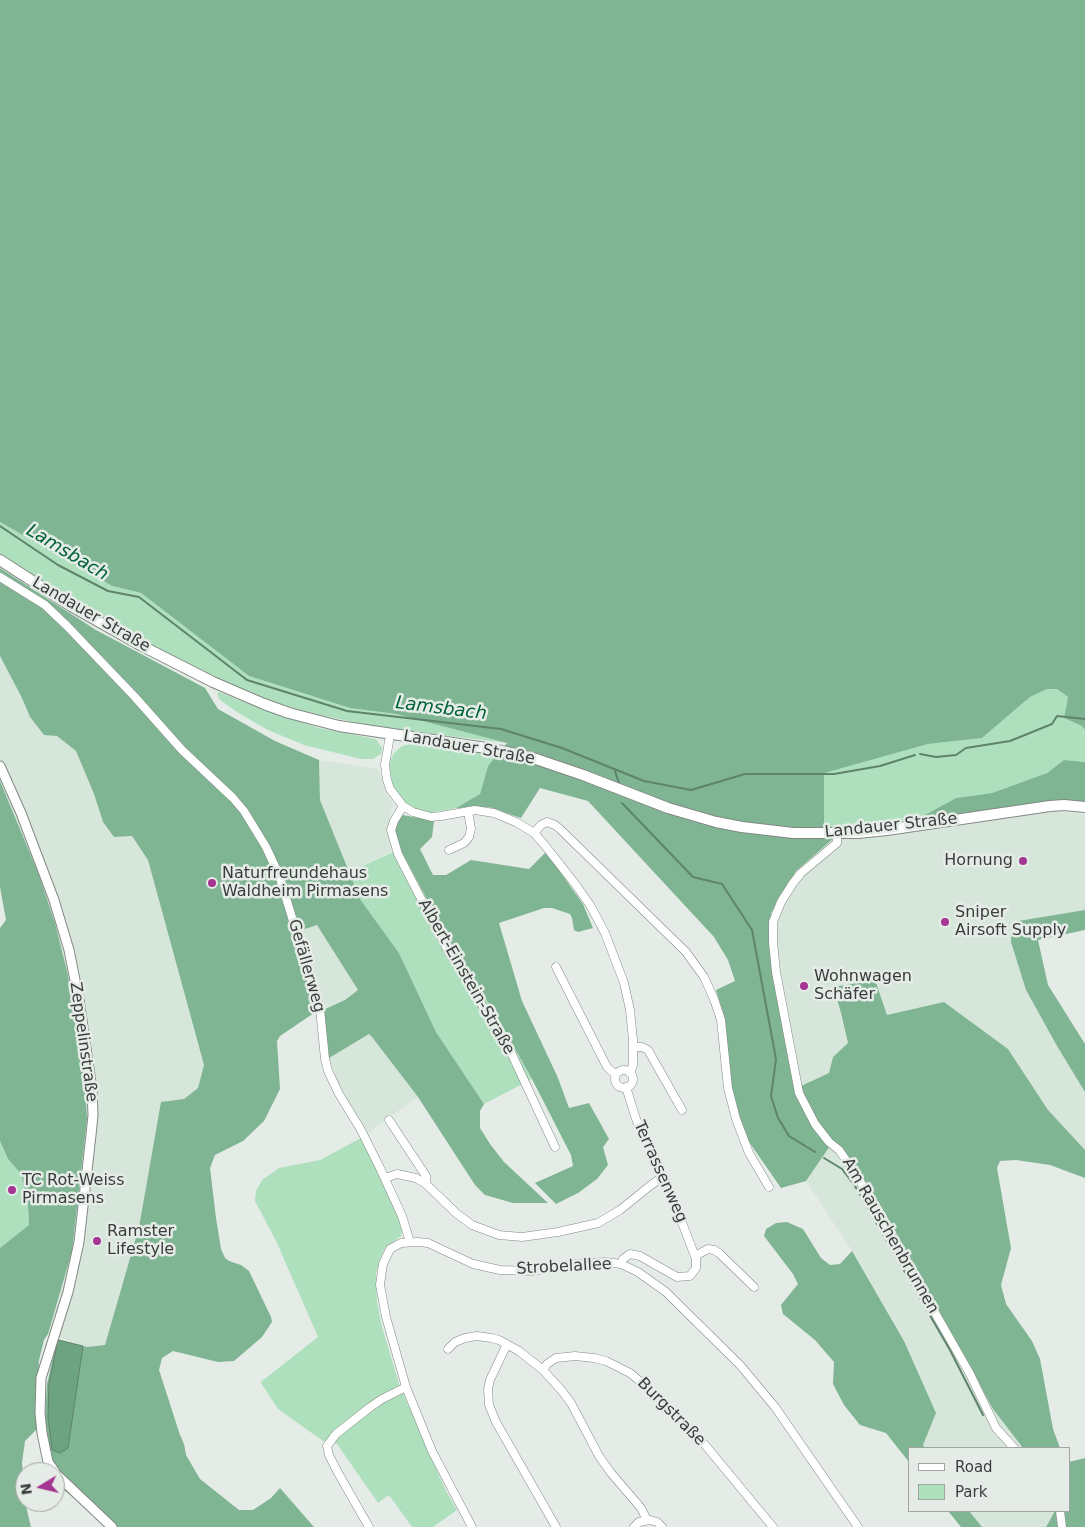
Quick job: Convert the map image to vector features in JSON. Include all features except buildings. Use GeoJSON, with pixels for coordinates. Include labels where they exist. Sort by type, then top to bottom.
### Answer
{"type":"FeatureCollection","features":[{"type":"Feature","properties":{"kind":"main road","name":"Landauer Straße"},"geometry":{"type":"LineString","coordinates":[[0,560],[105,625],[188,670],[235,692],[281,710],[315,721],[390,735],[492,749],[533,758],[668,808],[716,822],[774,831],[837,834],[887,830],[1044,807],[1064,805],[1085,807]]}},
{"type":"Feature","properties":{"kind":"street","name":"Gefällerweg"},"geometry":{"type":"LineString","coordinates":[[0,576],[45,605],[67,626],[123,684],[182,750],[209,777],[225,789],[244,811],[266,847],[280,875],[320,1009],[324,1059],[331,1078],[361,1130],[385,1178],[402,1216],[410,1242]]}},
{"type":"Feature","properties":{"kind":"street"},"geometry":{"type":"LineString","coordinates":[[390,735],[385,765],[387,780],[390,789],[404,806],[413,812],[431,816],[468,811],[483,811],[504,816],[534,833],[576,885],[590,905],[604,933],[624,983],[630,1010],[633,1065],[630,1072],[632,1082],[626,1087],[619,1086],[615,1079],[616,1075],[621,1070],[630,1072]]}},
{"type":"Feature","properties":{"kind":"street","name":"Zeppelinstraße"},"geometry":{"type":"LineString","coordinates":[[0,766],[21,813],[54,900],[66,942],[79,1000],[92,1089],[92,1135],[79,1242],[68,1292],[41,1378],[40,1414],[48,1462]]}},
{"type":"Feature","properties":{"kind":"street","name":"Albert-Einstein-Straße"},"geometry":{"type":"LineString","coordinates":[[404,806],[394,821],[391,830],[398,854],[447,949],[509,1048],[555,1147]]}},
{"type":"Feature","properties":{"kind":"street"},"geometry":{"type":"LineString","coordinates":[[450,850],[464,843],[469,837],[471,829],[468,811]]}},
{"type":"Feature","properties":{"kind":"street"},"geometry":{"type":"LineString","coordinates":[[534,833],[541,825],[547,822],[560,829],[686,952],[704,977],[714,998],[721,1020],[728,1088],[736,1119],[749,1153],[769,1187]]}},
{"type":"Feature","properties":{"kind":"street","name":"Am Rauschenbrunnen"},"geometry":{"type":"LineString","coordinates":[[837,834],[837,843],[801,872],[793,883],[781,902],[774,922],[773,942],[776,972],[799,1093],[815,1124],[829,1142],[839,1150],[857,1176],[970,1374],[996,1428],[1013,1447]]}},
{"type":"Feature","properties":{"kind":"street"},"geometry":{"type":"LineString","coordinates":[[556,967],[607,1067],[616,1075]]}},
{"type":"Feature","properties":{"kind":"street"},"geometry":{"type":"LineString","coordinates":[[633,1047],[642,1047],[648,1050],[682,1110]]}},
{"type":"Feature","properties":{"kind":"street","name":"Terrassenweg"},"geometry":{"type":"LineString","coordinates":[[626,1087],[636,1119],[664,1176],[695,1256]]}},
{"type":"Feature","properties":{"kind":"street"},"geometry":{"type":"LineString","coordinates":[[389,1120],[426,1176],[426,1184]]}},
{"type":"Feature","properties":{"kind":"street"},"geometry":{"type":"LineString","coordinates":[[385,1178],[397,1174],[416,1178],[426,1184],[456,1214],[472,1225],[499,1235],[522,1236],[558,1232],[598,1223],[620,1210],[664,1176]]}},
{"type":"Feature","properties":{"kind":"street"},"geometry":{"type":"LineString","coordinates":[[410,1242],[395,1245],[390,1249],[382,1264],[380,1285],[386,1317],[406,1387],[432,1451],[472,1527]]}},
{"type":"Feature","properties":{"kind":"street","name":"Strobelallee"},"geometry":{"type":"LineString","coordinates":[[410,1242],[428,1243],[473,1264],[500,1270],[532,1270],[598,1262],[621,1264],[638,1272],[666,1292],[740,1365],[775,1407],[858,1527]]}},
{"type":"Feature","properties":{"kind":"street"},"geometry":{"type":"LineString","coordinates":[[621,1264],[626,1255],[635,1254],[682,1278],[690,1276],[695,1271],[695,1256],[708,1249],[714,1250],[754,1287]]}},
{"type":"Feature","properties":{"kind":"street"},"geometry":{"type":"LineString","coordinates":[[448,1349],[460,1340],[477,1336],[491,1338],[519,1351],[543,1370],[571,1402],[599,1456],[641,1508],[647,1520]]}},
{"type":"Feature","properties":{"kind":"street"},"geometry":{"type":"LineString","coordinates":[[507,1344],[490,1380],[488,1389],[489,1405],[496,1422],[556,1527]]}},
{"type":"Feature","properties":{"kind":"street","name":"Burgstraße"},"geometry":{"type":"LineString","coordinates":[[543,1370],[547,1364],[556,1358],[575,1356],[606,1361],[630,1373],[654,1393],[696,1434],[774,1527]]}},
{"type":"Feature","properties":{"kind":"street"},"geometry":{"type":"LineString","coordinates":[[369,1527],[329,1455],[327,1446],[336,1434],[369,1408],[406,1387]]}},
{"type":"Feature","properties":{"kind":"street","name":"Zeppelinstraße"},"geometry":{"type":"LineString","coordinates":[[65,1482],[112,1527]]}},
{"type":"Feature","properties":{"kind":"street"},"geometry":{"type":"LineString","coordinates":[[1060,1512],[1062,1527]]}},
{"type":"Feature","properties":{"kind":"street"},"geometry":{"type":"LineString","coordinates":[[634,1527],[639,1522],[647,1520],[653,1520],[662,1527]]}},
{"type":"Feature","properties":{"kind":"shaded area"},"geometry":{"type":"Polygon","coordinates":[[[0,0],[1085,0],[1085,730],[1082,726],[1064,718],[1068,697],[1057,689],[1047,689],[1030,697],[982,738],[928,744],[824,773],[824,828],[833,839],[796,871],[771,913],[770,943],[795,1082],[830,1146],[806,1181],[781,1188],[747,1139],[732,1093],[724,1016],[716,990],[735,981],[728,960],[714,937],[588,801],[540,788],[521,818],[489,807],[456,808],[480,794],[488,766],[507,743],[396,714],[350,708],[249,676],[141,593],[112,586],[0,522],[0,0]]]}},
{"type":"Feature","properties":{"kind":"shaded area"},"geometry":{"type":"Polygon","coordinates":[[[0,568],[96,630],[205,688],[218,709],[275,741],[319,760],[320,800],[360,899],[399,953],[436,1032],[484,1104],[480,1111],[480,1128],[504,1162],[548,1203],[513,1203],[485,1195],[475,1185],[418,1097],[369,1034],[329,1058],[323,1010],[345,1000],[358,990],[317,925],[293,933],[314,1013],[280,1036],[277,1041],[280,1089],[264,1121],[243,1141],[215,1155],[210,1168],[221,1249],[225,1258],[249,1271],[272,1322],[262,1337],[234,1361],[218,1362],[173,1351],[162,1358],[159,1370],[186,1455],[200,1479],[239,1510],[253,1510],[271,1498],[280,1488],[314,1527],[118,1527],[114,1524],[112,1527],[105,1527],[90,1511],[65,1491],[65,1462],[49,1462],[45,1419],[47,1384],[57,1339],[87,1347],[105,1345],[139,1227],[161,1102],[184,1099],[198,1088],[204,1065],[148,860],[132,836],[114,837],[103,822],[94,794],[76,751],[57,736],[44,735],[30,717],[0,656],[0,568]]]}},
{"type":"Feature","properties":{"kind":"shaded area"},"geometry":{"type":"Polygon","coordinates":[[[0,656],[30,717],[43,734],[57,736],[76,751],[94,794],[103,822],[114,837],[132,836],[148,860],[204,1065],[199,1088],[184,1099],[161,1102],[139,1227],[105,1345],[87,1347],[48,1334],[72,1251],[87,1119],[85,1084],[68,975],[55,923],[39,875],[0,781],[0,656]]]}},
{"type":"Feature","properties":{"kind":"shaded area"},"geometry":{"type":"Polygon","coordinates":[[[319,760],[378,769],[385,790],[393,804],[388,835],[393,851],[349,872],[320,800],[319,760]]]}},
{"type":"Feature","properties":{"kind":"shaded area"},"geometry":{"type":"Polygon","coordinates":[[[1064,760],[1085,762],[1085,811],[1057,801],[914,821],[956,798],[992,793],[1047,773],[1064,760]]]}},
{"type":"Feature","properties":{"kind":"shaded area"},"geometry":{"type":"Polygon","coordinates":[[[0,781],[39,875],[55,923],[68,975],[85,1084],[87,1119],[72,1251],[39,1360],[36,1430],[25,1441],[22,1462],[15,1462],[15,1512],[27,1512],[31,1527],[0,1527],[0,1248],[29,1225],[28,1205],[21,1174],[8,1159],[0,1141],[0,928],[6,920],[0,887],[0,781]]]}},
{"type":"Feature","properties":{"kind":"shaded area"},"geometry":{"type":"Polygon","coordinates":[[[1046,810],[1085,814],[1085,910],[1013,922],[1026,990],[1085,1092],[1085,1150],[1048,1110],[1008,1049],[944,1002],[887,1015],[833,987],[848,1043],[833,1057],[830,1073],[801,1086],[778,961],[776,930],[781,912],[798,882],[843,838],[876,836],[1046,810]]]}},
{"type":"Feature","properties":{"kind":"shaded area"},"geometry":{"type":"Polygon","coordinates":[[[403,815],[434,821],[432,837],[420,849],[433,875],[446,875],[471,860],[529,869],[546,852],[583,904],[593,928],[578,932],[574,930],[570,914],[552,908],[544,908],[499,923],[522,1001],[558,1078],[569,1108],[589,1103],[609,1139],[603,1147],[608,1165],[597,1179],[578,1193],[556,1204],[535,1183],[573,1166],[571,1155],[532,1079],[495,1013],[457,954],[400,849],[394,830],[398,820],[403,815]]]}},
{"type":"Feature","properties":{"kind":"shaded area"},"geometry":{"type":"Polygon","coordinates":[[[1085,910],[1085,930],[1038,940],[1048,985],[1085,1044],[1085,1092],[1026,990],[1011,942],[1012,922],[1085,910]]]}},
{"type":"Feature","properties":{"kind":"shaded area"},"geometry":{"type":"Polygon","coordinates":[[[317,924],[358,991],[345,1000],[323,1010],[299,931],[317,924]]]}},
{"type":"Feature","properties":{"kind":"shaded area"},"geometry":{"type":"Polygon","coordinates":[[[875,980],[887,1015],[944,1002],[1008,1049],[1048,1110],[1085,1150],[1085,1178],[1050,1165],[1016,1160],[1000,1161],[997,1168],[1011,1248],[1001,1285],[1006,1304],[1032,1341],[1040,1359],[1053,1429],[1060,1447],[1022,1447],[993,1409],[885,1213],[859,1171],[825,1133],[805,1100],[801,1086],[829,1073],[833,1057],[848,1043],[833,987],[875,980]]]}},
{"type":"Feature","properties":{"kind":"shaded area"},"geometry":{"type":"Polygon","coordinates":[[[369,1034],[418,1097],[366,1134],[340,1089],[329,1058],[369,1034]]]}},
{"type":"Feature","properties":{"kind":"shaded area"},"geometry":{"type":"Polygon","coordinates":[[[830,1146],[859,1171],[885,1213],[993,1409],[1022,1447],[924,1447],[923,1445],[936,1413],[904,1341],[852,1251],[806,1181],[830,1146]]]}},
{"type":"Feature","properties":{"kind":"shaded area"},"geometry":{"type":"Polygon","coordinates":[[[787,1222],[803,1229],[821,1258],[830,1265],[840,1264],[852,1251],[904,1341],[936,1413],[923,1445],[924,1447],[908,1447],[908,1461],[886,1433],[860,1425],[844,1405],[833,1384],[834,1362],[815,1340],[783,1314],[781,1305],[798,1284],[793,1274],[764,1236],[766,1229],[776,1223],[787,1222]]]}},
{"type":"Feature","properties":{"kind":"shaded area"},"geometry":{"type":"Polygon","coordinates":[[[58,1340],[83,1346],[68,1448],[60,1453],[52,1450],[48,1418],[49,1384],[58,1340]]]}},
{"type":"Feature","properties":{"kind":"shaded area"},"geometry":{"type":"Polygon","coordinates":[[[1085,1458],[1085,1527],[1046,1527],[1054,1512],[1070,1512],[1070,1462],[1085,1458]]]}},
{"type":"Feature","properties":{"kind":"shaded area"},"geometry":{"type":"Polygon","coordinates":[[[949,1512],[970,1512],[982,1527],[961,1527],[949,1512]]]}},
{"type":"Feature","properties":{"kind":"shaded area"},"geometry":{"type":"Polygon","coordinates":[[[970,1512],[1054,1512],[1046,1527],[982,1527],[970,1512]]]}},
{"type":"Feature","properties":{"kind":"green space"},"geometry":{"type":"Polygon","coordinates":[[[0,522],[112,586],[141,593],[249,676],[350,708],[396,714],[508,743],[383,728],[315,714],[283,705],[246,691],[118,628],[10,561],[0,554],[0,522]]]}},
{"type":"Feature","properties":{"kind":"green space"},"geometry":{"type":"Polygon","coordinates":[[[1047,689],[1057,689],[1068,697],[1064,718],[1082,726],[1085,730],[1085,762],[1064,760],[1047,773],[992,793],[956,798],[914,821],[824,828],[824,772],[928,744],[982,738],[1030,697],[1047,689]]]}},
{"type":"Feature","properties":{"kind":"green space"},"geometry":{"type":"Polygon","coordinates":[[[219,692],[319,728],[376,739],[382,748],[381,754],[373,759],[361,759],[304,745],[268,730],[240,714],[220,700],[217,693],[219,692]]]}},
{"type":"Feature","properties":{"kind":"green space"},"geometry":{"type":"Polygon","coordinates":[[[411,744],[498,755],[488,766],[480,794],[456,808],[430,813],[415,809],[406,804],[397,794],[392,784],[389,763],[394,753],[402,746],[411,744]]]}},
{"type":"Feature","properties":{"kind":"green space"},"geometry":{"type":"Polygon","coordinates":[[[400,849],[457,954],[495,1013],[532,1079],[484,1104],[436,1032],[399,953],[360,899],[349,872],[400,849]]]}},
{"type":"Feature","properties":{"kind":"green space"},"geometry":{"type":"Polygon","coordinates":[[[361,1138],[383,1180],[402,1228],[401,1236],[385,1248],[376,1273],[377,1301],[381,1323],[399,1384],[446,1491],[457,1510],[433,1527],[412,1527],[389,1495],[378,1503],[337,1444],[323,1441],[278,1409],[261,1383],[318,1337],[277,1243],[255,1201],[256,1191],[262,1180],[279,1168],[320,1160],[361,1138]]]}},
{"type":"Feature","properties":{"kind":"green space","name":"TC Rot-Weiss Pirmasens"},"geometry":{"type":"Polygon","coordinates":[[[0,1141],[8,1159],[21,1174],[28,1205],[29,1226],[0,1248],[0,1141]]]}},
{"type":"Feature","properties":{"kind":"waterway","name":"Lamsbach"},"geometry":{"type":"LineString","coordinates":[[0,526],[58,565],[108,591],[139,597],[247,680],[347,711],[501,729],[562,748],[644,781],[691,790],[745,774],[834,774],[880,766],[915,755]]}},
{"type":"Feature","properties":{"kind":"waterway","name":"Lamsbach"},"geometry":{"type":"LineString","coordinates":[[920,754],[936,757],[956,755],[966,748],[1010,741],[1052,724],[1057,716],[1085,719]]}},
{"type":"Feature","properties":{"kind":"waterway"},"geometry":{"type":"LineString","coordinates":[[615,771],[619,783]]}},
{"type":"Feature","properties":{"kind":"waterway"},"geometry":{"type":"LineString","coordinates":[[622,803],[693,877],[722,884],[752,930],[776,1059],[771,1096],[778,1118],[789,1136],[815,1152]]}},
{"type":"Feature","properties":{"kind":"waterway"},"geometry":{"type":"LineString","coordinates":[[824,1158],[842,1169],[855,1186],[950,1350],[983,1415]]}},
{"type":"Feature","properties":{"kind":"place","name":"Hornung"},"geometry":{"type":"Point","coordinates":[1023,861]}},
{"type":"Feature","properties":{"kind":"place","name":"Naturfreundehaus Waldheim Pirmasens"},"geometry":{"type":"Point","coordinates":[212,883]}},
{"type":"Feature","properties":{"kind":"place","name":"Sniper Airsoft Supply"},"geometry":{"type":"Point","coordinates":[945,922]}},
{"type":"Feature","properties":{"kind":"place","name":"Wohnwagen Schäfer"},"geometry":{"type":"Point","coordinates":[804,986]}},
{"type":"Feature","properties":{"kind":"place","name":"TC Rot-Weiss Pirmasens"},"geometry":{"type":"Point","coordinates":[12,1190]}},
{"type":"Feature","properties":{"kind":"place","name":"Ramster Lifestyle"},"geometry":{"type":"Point","coordinates":[97,1241]}}]}
